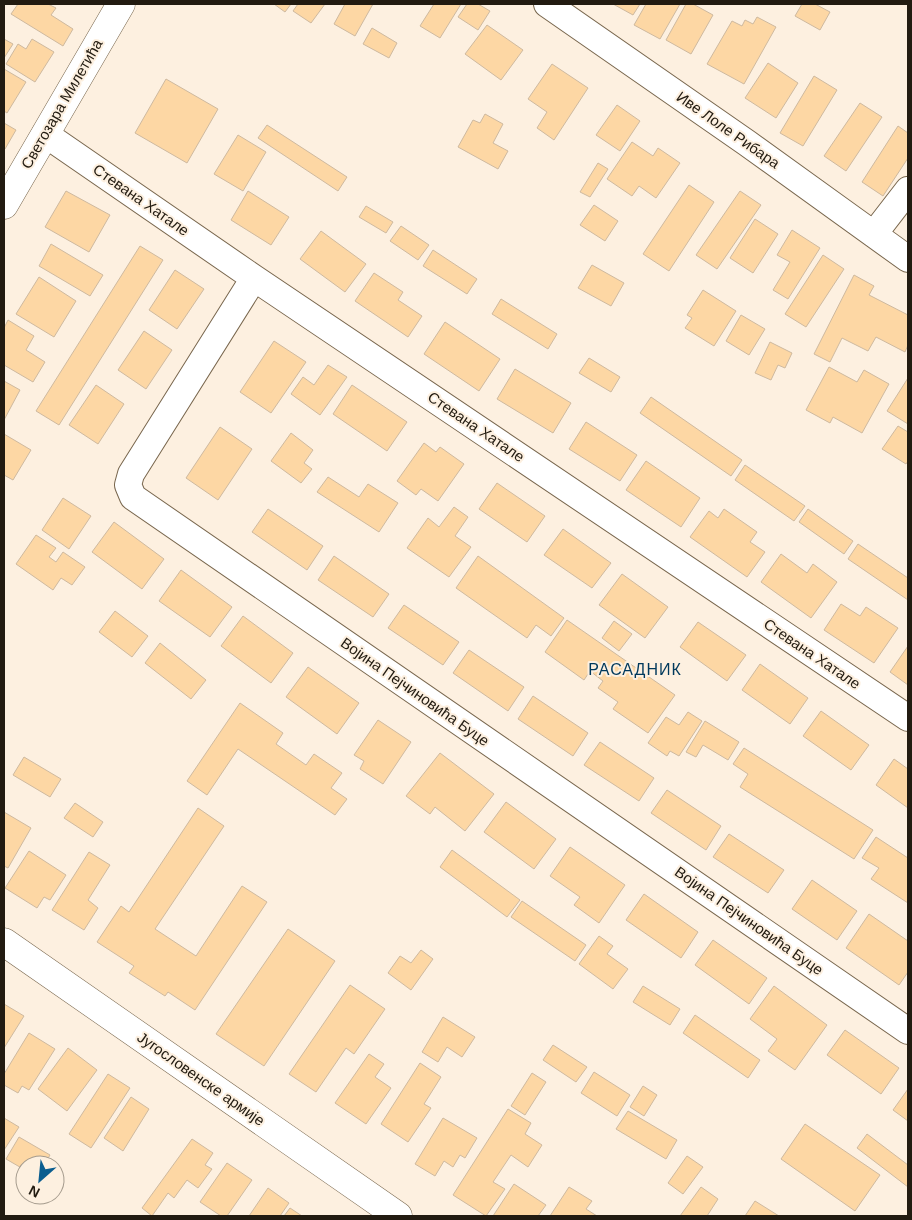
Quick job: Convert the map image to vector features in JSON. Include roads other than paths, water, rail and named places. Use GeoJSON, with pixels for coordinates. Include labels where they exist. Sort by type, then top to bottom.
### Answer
{"type":"FeatureCollection","features":[{"type":"Feature","properties":{"kind":"street","name":"Светозара Милетића"},"geometry":{"type":"LineString","coordinates":[[4,205],[121,4]]}},
{"type":"Feature","properties":{"kind":"street","name":"Иве Лоле Рибара"},"geometry":{"type":"LineString","coordinates":[[547,4],[908,259]]}},
{"type":"Feature","properties":{"kind":"street","name":"Стевана Хатале"},"geometry":{"type":"LineString","coordinates":[[45,134],[254,278],[908,718]]}},
{"type":"Feature","properties":{"kind":"street"},"geometry":{"type":"LineString","coordinates":[[874,234],[908,190]]}},
{"type":"Feature","properties":{"kind":"street","name":"Војина Пејчиновића Буце"},"geometry":{"type":"LineString","coordinates":[[254,278],[131,474],[128,485],[133,497],[908,1031]]}},
{"type":"Feature","properties":{"kind":"street","name":"Југословенске армије"},"geometry":{"type":"LineString","coordinates":[[4,942],[398,1216]]}},
{"type":"Feature","properties":{"kind":"district","name":"РАСАДНИК"},"geometry":{"type":"Point","coordinates":[635,669]}}]}
